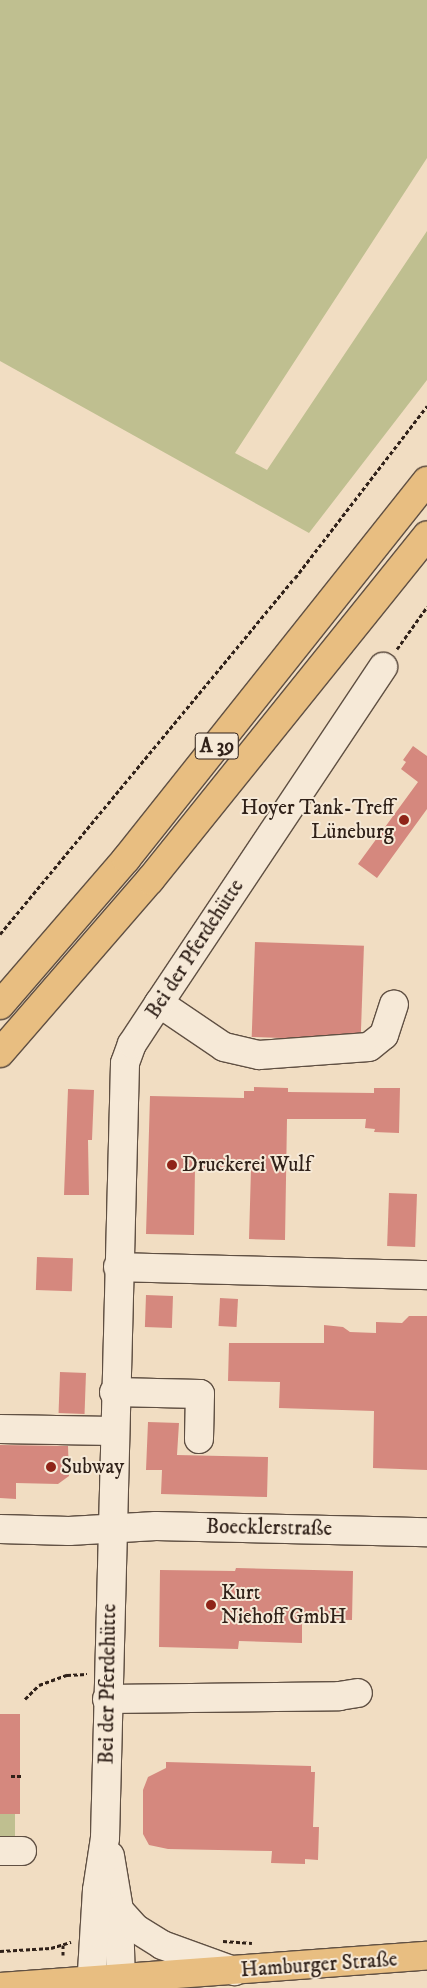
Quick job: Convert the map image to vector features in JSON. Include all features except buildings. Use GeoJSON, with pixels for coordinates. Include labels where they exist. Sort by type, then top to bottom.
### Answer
{"type":"FeatureCollection","features":[{"type":"Feature","properties":{"kind":"main road","name":"A 39"},"geometry":{"type":"LineString","coordinates":[[0,1005],[126,859],[427,481]]}},
{"type":"Feature","properties":{"kind":"main road","name":"A 39"},"geometry":{"type":"LineString","coordinates":[[0,1052],[150,880],[427,535]]}},
{"type":"Feature","properties":{"kind":"main road","name":"Hamburger Straße"},"geometry":{"type":"LineString","coordinates":[[0,1987],[121,1984],[234,1971],[427,1956]]}},
{"type":"Feature","properties":{"kind":"street","name":"Bei der Pferdehütte"},"geometry":{"type":"LineString","coordinates":[[91,1984],[97,1890],[105,1838],[114,1392],[125,1063],[132,1044],[383,667]]}},
{"type":"Feature","properties":{"kind":"street"},"geometry":{"type":"LineString","coordinates":[[159,1004],[224,1047],[259,1055],[369,1047],[384,1035],[394,1005]]}},
{"type":"Feature","properties":{"kind":"street"},"geometry":{"type":"LineString","coordinates":[[118,1267],[427,1275]]}},
{"type":"Feature","properties":{"kind":"street"},"geometry":{"type":"LineString","coordinates":[[114,1392],[200,1394],[199,1439]]}},
{"type":"Feature","properties":{"kind":"street"},"geometry":{"type":"LineString","coordinates":[[0,1429],[114,1431]]}},
{"type":"Feature","properties":{"kind":"street","name":"Boecklerstraße"},"geometry":{"type":"LineString","coordinates":[[111,1530],[156,1526],[427,1532]]}},
{"type":"Feature","properties":{"kind":"street"},"geometry":{"type":"LineString","coordinates":[[0,1529],[111,1530]]}},
{"type":"Feature","properties":{"kind":"street"},"geometry":{"type":"LineString","coordinates":[[108,1687],[349,1694]]}},
{"type":"Feature","properties":{"kind":"street","name":"Bei der Pferdehütte"},"geometry":{"type":"LineString","coordinates":[[105,1838],[120,1910],[121,1984]]}},
{"type":"Feature","properties":{"kind":"street"},"geometry":{"type":"LineString","coordinates":[[120,1910],[135,1928],[162,1945],[234,1971]]}},
{"type":"Feature","properties":{"kind":"path"},"geometry":{"type":"LineString","coordinates":[[0,934],[296,578],[427,406]]}},
{"type":"Feature","properties":{"kind":"path"},"geometry":{"type":"LineString","coordinates":[[383,667],[427,607]]}},
{"type":"Feature","properties":{"kind":"path"},"geometry":{"type":"LineString","coordinates":[[25,1699],[39,1685],[67,1675],[108,1687]]}},
{"type":"Feature","properties":{"kind":"path"},"geometry":{"type":"LineString","coordinates":[[11,1776],[24,1776]]}},
{"type":"Feature","properties":{"kind":"path"},"geometry":{"type":"LineString","coordinates":[[0,1951],[63,1945],[80,1938]]}},
{"type":"Feature","properties":{"kind":"path"},"geometry":{"type":"LineString","coordinates":[[63,1945],[63,1955]]}},
{"type":"Feature","properties":{"kind":"green space"},"geometry":{"type":"Polygon","coordinates":[[[0,0],[427,0],[427,158],[235,453],[267,470],[427,231],[427,380],[309,533],[0,361],[0,0]]]}},
{"type":"Feature","properties":{"kind":"green space"},"geometry":{"type":"Polygon","coordinates":[[[0,1811],[15,1811],[15,1838],[0,1838],[0,1811]]]}},
{"type":"Feature","properties":{"kind":"place","name":"Hoyer Tank-Treff Lüneburg"},"geometry":{"type":"Point","coordinates":[404,820]}},
{"type":"Feature","properties":{"kind":"place","name":"Druckerei Wulf"},"geometry":{"type":"Point","coordinates":[172,1165]}},
{"type":"Feature","properties":{"kind":"place","name":"Subway"},"geometry":{"type":"Point","coordinates":[51,1467]}},
{"type":"Feature","properties":{"kind":"place","name":"Kurt Niehoff GmbH"},"geometry":{"type":"Point","coordinates":[211,1605]}}]}
